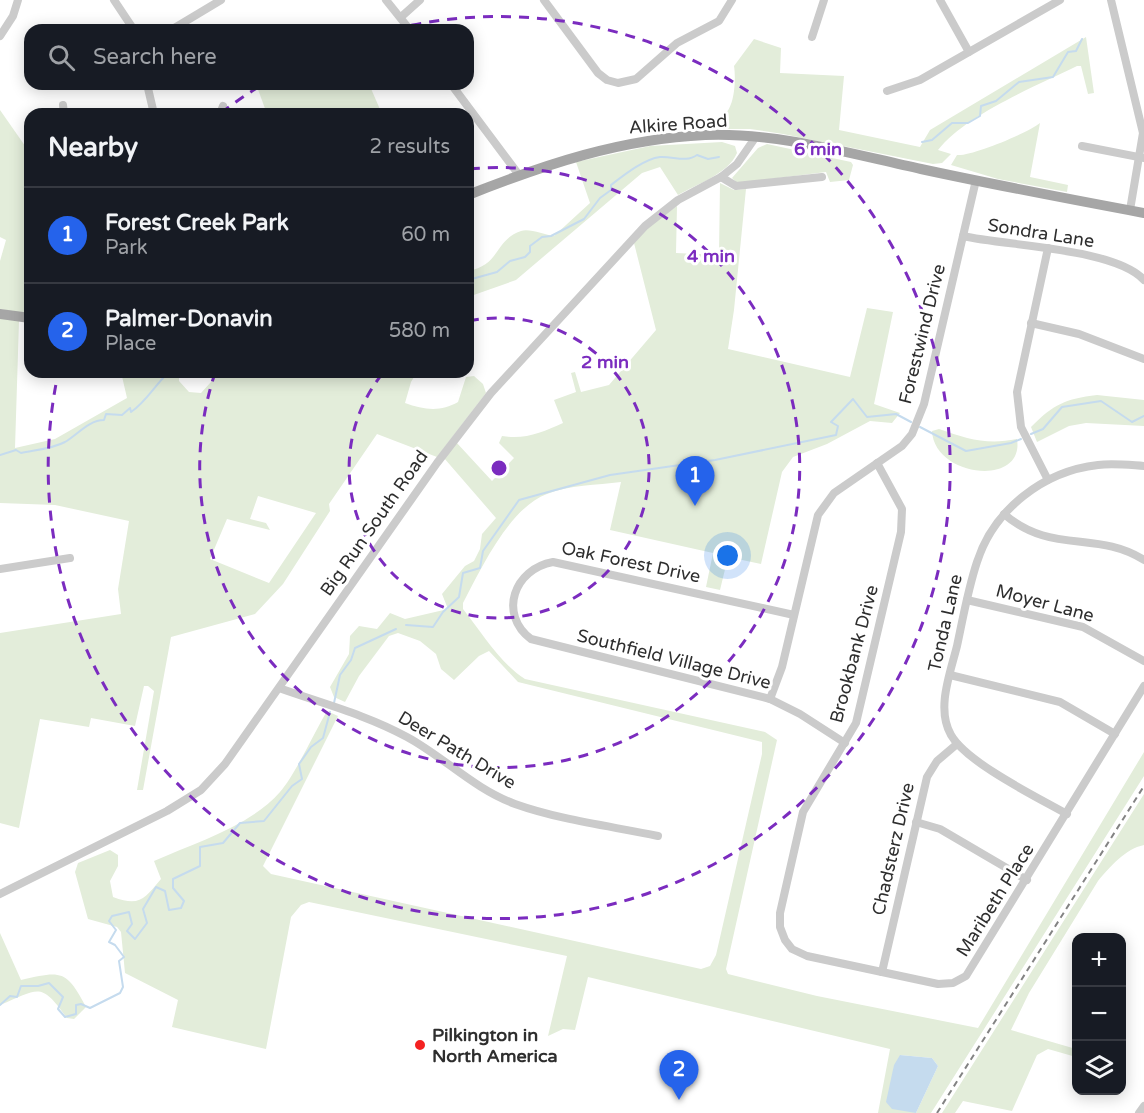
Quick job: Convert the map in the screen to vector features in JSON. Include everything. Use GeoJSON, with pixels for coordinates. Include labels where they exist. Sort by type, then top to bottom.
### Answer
{"type":"FeatureCollection","features":[{"type":"Feature","properties":{"kind":"main road","name":"Alkire Road"},"geometry":{"type":"LineString","coordinates":[[474,193],[575,156],[621,145],[705,135],[755,138],[798,144],[1144,213]]}},
{"type":"Feature","properties":{"kind":"main road"},"geometry":{"type":"LineString","coordinates":[[0,314],[24,317]]}},
{"type":"Feature","properties":{"kind":"street"},"geometry":{"type":"LineString","coordinates":[[0,36],[13,16],[18,0]]}},
{"type":"Feature","properties":{"kind":"street"},"geometry":{"type":"LineString","coordinates":[[114,0],[130,24]]}},
{"type":"Feature","properties":{"kind":"street"},"geometry":{"type":"LineString","coordinates":[[181,24],[221,0]]}},
{"type":"Feature","properties":{"kind":"street"},"geometry":{"type":"LineString","coordinates":[[386,0],[406,24]]}},
{"type":"Feature","properties":{"kind":"street"},"geometry":{"type":"LineString","coordinates":[[401,17],[420,0]]}},
{"type":"Feature","properties":{"kind":"street"},"geometry":{"type":"LineString","coordinates":[[544,0],[598,73],[607,80],[618,83],[636,79],[677,43],[719,21],[732,0]]}},
{"type":"Feature","properties":{"kind":"street"},"geometry":{"type":"LineString","coordinates":[[812,37],[824,0]]}},
{"type":"Feature","properties":{"kind":"street"},"geometry":{"type":"LineString","coordinates":[[940,0],[969,52]]}},
{"type":"Feature","properties":{"kind":"street"},"geometry":{"type":"LineString","coordinates":[[887,91],[920,80],[1060,0]]}},
{"type":"Feature","properties":{"kind":"street"},"geometry":{"type":"LineString","coordinates":[[1111,0],[1143,129],[1142,158],[1130,210]]}},
{"type":"Feature","properties":{"kind":"street"},"geometry":{"type":"LineString","coordinates":[[148,90],[153,108]]}},
{"type":"Feature","properties":{"kind":"street"},"geometry":{"type":"LineString","coordinates":[[455,90],[468,108]]}},
{"type":"Feature","properties":{"kind":"street"},"geometry":{"type":"LineString","coordinates":[[474,116],[519,175]]}},
{"type":"Feature","properties":{"kind":"street","name":"Big Run South Road"},"geometry":{"type":"LineString","coordinates":[[0,894],[167,811],[201,790],[225,764],[437,463],[491,393],[645,226],[678,200],[721,177],[737,164],[755,138]]}},
{"type":"Feature","properties":{"kind":"street"},"geometry":{"type":"LineString","coordinates":[[1082,146],[1142,158]]}},
{"type":"Feature","properties":{"kind":"street"},"geometry":{"type":"LineString","coordinates":[[721,177],[736,186],[822,177]]}},
{"type":"Feature","properties":{"kind":"street","name":"Forestwind Drive"},"geometry":{"type":"LineString","coordinates":[[770,699],[782,667],[818,515],[834,493],[902,446],[912,434],[924,404],[976,180]]}},
{"type":"Feature","properties":{"kind":"street","name":"Sondra Lane"},"geometry":{"type":"LineString","coordinates":[[963,236],[999,243],[1021,243],[1121,265],[1144,280]]}},
{"type":"Feature","properties":{"kind":"street"},"geometry":{"type":"LineString","coordinates":[[1048,248],[1018,378],[1017,406],[1021,427],[1048,480]]}},
{"type":"Feature","properties":{"kind":"street"},"geometry":{"type":"LineString","coordinates":[[1031,323],[1079,334],[1144,358]]}},
{"type":"Feature","properties":{"kind":"street","name":"Brookbank Drive"},"geometry":{"type":"LineString","coordinates":[[792,949],[782,934],[780,913],[803,812],[845,743],[861,707],[901,532],[902,509],[877,463]]}},
{"type":"Feature","properties":{"kind":"street","name":"Tonda Lane"},"geometry":{"type":"LineString","coordinates":[[957,744],[950,733],[944,708],[950,675],[981,551],[1004,514],[1029,491],[1066,472],[1100,465],[1144,466]]}},
{"type":"Feature","properties":{"kind":"street"},"geometry":{"type":"LineString","coordinates":[[1004,514],[1033,535],[1121,548],[1144,560]]}},
{"type":"Feature","properties":{"kind":"street"},"geometry":{"type":"LineString","coordinates":[[0,568],[70,558]]}},
{"type":"Feature","properties":{"kind":"street","name":"Oak Forest Drive"},"geometry":{"type":"LineString","coordinates":[[513,598],[519,582],[530,570],[553,562],[794,615]]}},
{"type":"Feature","properties":{"kind":"street","name":"Southfield Village Drive"},"geometry":{"type":"LineString","coordinates":[[513,598],[514,617],[518,626],[531,639],[770,699],[800,714],[845,743]]}},
{"type":"Feature","properties":{"kind":"street","name":"Moyer Lane"},"geometry":{"type":"LineString","coordinates":[[968,600],[1083,627],[1144,661]]}},
{"type":"Feature","properties":{"kind":"street"},"geometry":{"type":"LineString","coordinates":[[950,675],[1060,702],[1115,734]]}},
{"type":"Feature","properties":{"kind":"street","name":"Maribeth Place"},"geometry":{"type":"LineString","coordinates":[[792,949],[807,956],[938,984],[959,980],[971,971],[1144,686]]}},
{"type":"Feature","properties":{"kind":"street","name":"Deer Path Drive"},"geometry":{"type":"LineString","coordinates":[[279,688],[403,735],[435,753],[465,777],[514,803],[542,812],[658,836]]}},
{"type":"Feature","properties":{"kind":"street"},"geometry":{"type":"LineString","coordinates":[[957,744],[972,758],[1066,814]]}},
{"type":"Feature","properties":{"kind":"street","name":"Chadsterz Drive"},"geometry":{"type":"LineString","coordinates":[[882,972],[927,777],[937,761],[957,744]]}},
{"type":"Feature","properties":{"kind":"street"},"geometry":{"type":"LineString","coordinates":[[916,822],[940,829],[1027,880]]}},
{"type":"Feature","properties":{"kind":"street"},"geometry":{"type":"LineString","coordinates":[[1139,1113],[1144,1106]]}},
{"type":"Feature","properties":{"kind":"green space"},"geometry":{"type":"Polygon","coordinates":[[[1086,37],[1094,93],[1088,94],[1081,66],[1077,66],[1002,102],[965,125],[938,150],[951,154],[942,163],[933,164],[750,129],[703,129],[704,121],[727,112],[735,85],[734,66],[754,39],[781,48],[780,73],[844,76],[839,130],[920,147],[930,130],[1086,37]]]}},
{"type":"Feature","properties":{"kind":"green space"},"geometry":{"type":"Polygon","coordinates":[[[258,90],[372,90],[379,108],[265,108],[258,90]]]}},
{"type":"Feature","properties":{"kind":"green space"},"geometry":{"type":"Polygon","coordinates":[[[0,110],[24,144],[24,314],[0,309],[0,261],[6,240],[0,237],[0,110]]]}},
{"type":"Feature","properties":{"kind":"green space"},"geometry":{"type":"Polygon","coordinates":[[[1040,123],[1030,177],[1068,185],[1067,192],[998,179],[951,165],[957,155],[999,144],[1040,123]]]}},
{"type":"Feature","properties":{"kind":"green space"},"geometry":{"type":"Polygon","coordinates":[[[722,142],[735,146],[737,153],[727,167],[719,173],[678,195],[660,167],[642,173],[516,280],[474,295],[474,269],[492,258],[512,235],[528,230],[554,236],[590,203],[576,162],[650,146],[722,142]]]}},
{"type":"Feature","properties":{"kind":"green space"},"geometry":{"type":"Polygon","coordinates":[[[767,144],[851,162],[853,165],[849,180],[830,182],[826,172],[737,183],[732,178],[758,148],[767,144]]]}},
{"type":"Feature","properties":{"kind":"green space"},"geometry":{"type":"Polygon","coordinates":[[[720,183],[734,190],[746,189],[728,349],[850,377],[867,308],[893,312],[874,404],[900,413],[892,423],[870,421],[827,444],[793,457],[782,472],[761,564],[728,557],[720,590],[706,587],[713,553],[610,530],[621,482],[564,489],[533,501],[520,512],[498,541],[463,603],[463,609],[499,656],[525,679],[765,732],[777,740],[726,969],[728,974],[817,996],[978,1028],[1144,752],[1144,776],[931,1113],[916,1113],[878,1113],[890,1049],[588,977],[575,1030],[563,1029],[548,1036],[567,956],[309,902],[301,905],[291,917],[266,1049],[172,1027],[178,1000],[125,973],[121,932],[117,927],[88,919],[75,872],[78,863],[110,850],[118,855],[118,866],[110,881],[113,897],[130,901],[141,899],[161,879],[154,861],[238,824],[253,815],[280,792],[298,765],[327,711],[338,716],[263,866],[271,874],[701,969],[710,966],[716,955],[762,754],[762,742],[518,682],[489,651],[479,656],[454,680],[441,669],[436,654],[420,641],[398,633],[389,636],[359,676],[345,702],[334,697],[330,687],[349,654],[350,636],[359,626],[377,629],[390,613],[405,619],[448,609],[442,594],[465,566],[474,561],[480,549],[482,534],[496,518],[444,458],[456,442],[492,481],[514,458],[499,443],[502,436],[526,436],[563,423],[554,400],[576,392],[571,373],[575,372],[581,392],[609,385],[656,330],[634,243],[653,222],[677,206],[676,253],[719,255],[720,183]],[[900,1055],[916,1113],[938,1066],[932,1058],[900,1055]]]}},
{"type":"Feature","properties":{"kind":"green space"},"geometry":{"type":"Polygon","coordinates":[[[0,318],[19,321],[15,448],[55,439],[127,398],[122,378],[179,378],[189,392],[201,393],[215,378],[413,378],[405,403],[432,409],[458,402],[466,378],[474,378],[474,376],[483,384],[486,393],[437,457],[377,434],[329,504],[330,511],[283,584],[255,614],[171,637],[143,790],[137,790],[154,691],[148,686],[144,686],[135,726],[91,718],[89,727],[40,719],[19,828],[0,823],[0,633],[121,614],[118,589],[129,521],[55,505],[0,503],[0,318]],[[258,496],[250,519],[266,523],[270,530],[227,519],[210,559],[269,583],[316,513],[258,496]]]}},
{"type":"Feature","properties":{"kind":"green space"},"geometry":{"type":"Polygon","coordinates":[[[1097,395],[1144,400],[1144,426],[1086,423],[1069,426],[1037,442],[1031,427],[1047,413],[1076,398],[1097,395]]]}},
{"type":"Feature","properties":{"kind":"green space"},"geometry":{"type":"Polygon","coordinates":[[[939,429],[977,440],[1017,439],[1016,455],[1007,465],[994,470],[978,471],[962,467],[947,459],[937,447],[932,431],[939,429]]]}},
{"type":"Feature","properties":{"kind":"green space"},"geometry":{"type":"Polygon","coordinates":[[[1144,794],[1144,845],[1124,854],[1098,881],[1029,993],[1011,1030],[1072,1048],[1072,1056],[1048,1049],[1037,1055],[1012,1111],[963,1101],[955,1113],[942,1113],[1144,794]]]}},
{"type":"Feature","properties":{"kind":"green space"},"geometry":{"type":"Polygon","coordinates":[[[0,933],[21,980],[54,975],[67,979],[73,985],[86,1007],[74,1019],[67,1018],[44,993],[32,992],[0,1005],[0,933]]]}},
{"type":"Feature","properties":{"kind":"water"},"geometry":{"type":"Polygon","coordinates":[[[900,1055],[932,1058],[938,1066],[916,1113],[892,1109],[886,1102],[894,1065],[900,1055]]]}},
{"type":"Feature","properties":{"kind":"waterway"},"geometry":{"type":"LineString","coordinates":[[922,142],[932,140],[952,123],[968,123],[980,116],[981,106],[996,101],[1019,82],[1053,77],[1068,52],[1076,51],[1082,39]]}},
{"type":"Feature","properties":{"kind":"waterway"},"geometry":{"type":"LineString","coordinates":[[474,278],[497,272],[510,261],[525,257],[530,252],[530,246],[542,237],[551,236],[584,219],[600,198],[611,190],[611,185],[647,161],[660,157],[684,159],[697,155],[708,159],[719,157]]}},
{"type":"Feature","properties":{"kind":"waterway"},"geometry":{"type":"LineString","coordinates":[[0,455],[16,450],[21,453],[55,446],[65,442],[88,425],[104,420],[106,414],[122,415],[130,408],[131,412],[164,378]]}},
{"type":"Feature","properties":{"kind":"waterway"},"geometry":{"type":"LineString","coordinates":[[406,625],[433,627],[443,612],[459,597],[463,573],[480,568],[483,551],[519,500],[610,475],[715,460],[836,435],[838,426],[831,422],[853,399],[867,417],[896,414],[911,422]]}},
{"type":"Feature","properties":{"kind":"waterway"},"geometry":{"type":"LineString","coordinates":[[1031,434],[1043,429],[1062,407],[1101,401],[1132,422],[1144,416]]}},
{"type":"Feature","properties":{"kind":"waterway"},"geometry":{"type":"LineString","coordinates":[[920,427],[966,451],[1021,439]]}},
{"type":"Feature","properties":{"kind":"waterway"},"geometry":{"type":"LineString","coordinates":[[334,703],[340,675],[351,660],[355,648],[396,629]]}},
{"type":"Feature","properties":{"kind":"waterway"},"geometry":{"type":"LineString","coordinates":[[0,1005],[10,996],[17,997],[21,986],[38,986],[49,983],[63,997],[58,1009],[65,1017],[76,1014],[76,1005],[81,1004],[90,1008],[120,993],[123,987],[119,961],[124,957],[115,945],[109,942],[116,930],[109,921],[112,916],[129,912],[132,924],[127,931],[135,939],[147,923],[143,909],[156,887],[165,891],[169,910],[181,908],[184,901],[173,888],[173,879],[200,866],[200,847],[223,843],[240,823],[264,821],[292,786],[302,779],[299,764],[311,747],[323,738],[330,712]]}},
{"type":"Feature","properties":{"kind":"railway"},"geometry":{"type":"LineString","coordinates":[[937,1113],[1144,786]]}},
{"type":"Feature","properties":{"kind":"place","name":"Forest Creek Park"},"geometry":{"type":"Point","coordinates":[695,506]}},
{"type":"Feature","properties":{"kind":"place","name":"Pilkington in North America"},"geometry":{"type":"Point","coordinates":[420,1045]}},
{"type":"Feature","properties":{"kind":"place","name":"Palmer-Donavin"},"geometry":{"type":"Point","coordinates":[679,1100]}}]}
